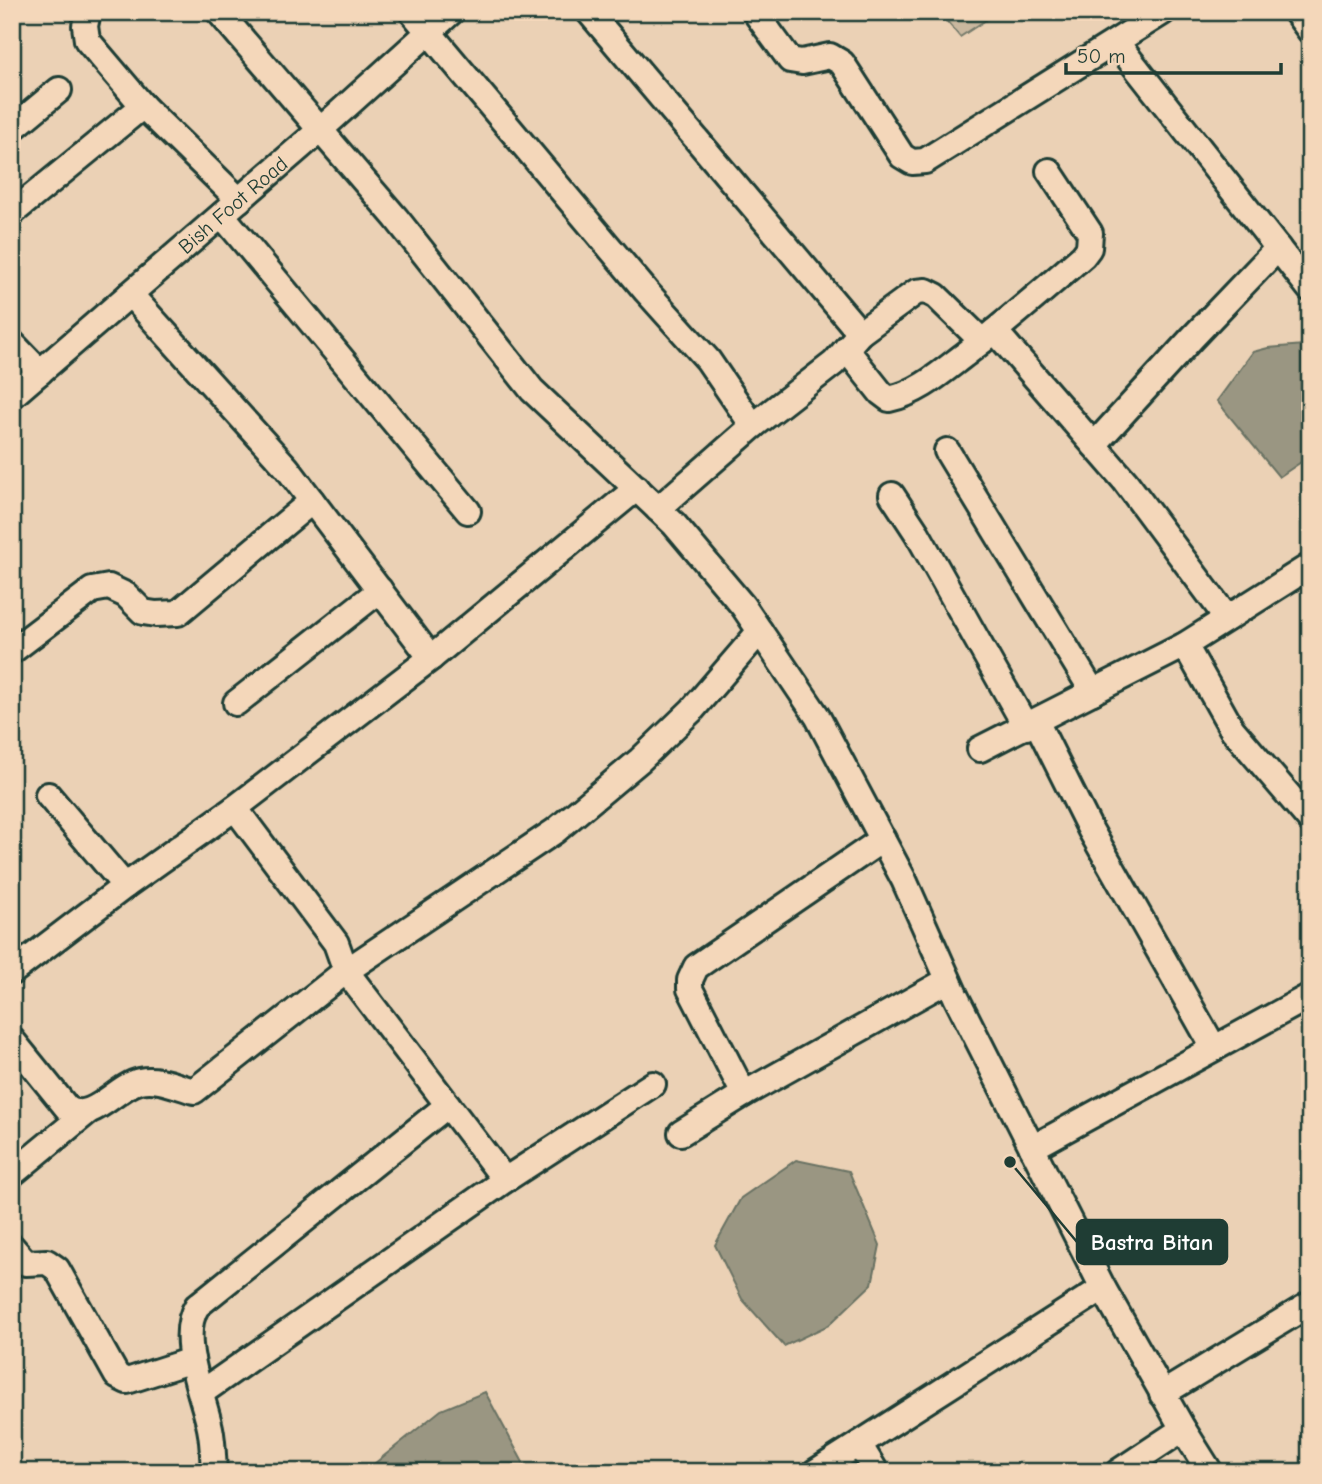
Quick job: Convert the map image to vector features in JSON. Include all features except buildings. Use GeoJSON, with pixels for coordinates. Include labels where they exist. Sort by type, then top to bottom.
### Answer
{"type":"FeatureCollection","features":[{"type":"Feature","properties":{"kind":"street"},"geometry":{"type":"LineString","coordinates":[[219,12],[396,218],[532,390],[674,524],[743,606],[760,631],[817,716],[883,839],[948,980],[1103,1288],[1182,1429],[1210,1472]]}},
{"type":"Feature","properties":{"kind":"street"},"geometry":{"type":"LineString","coordinates":[[412,12],[637,281],[708,360],[753,426]]}},
{"type":"Feature","properties":{"kind":"street","name":"Bish Foot Road"},"geometry":{"type":"LineString","coordinates":[[12,396],[231,208],[451,12]]}},
{"type":"Feature","properties":{"kind":"street"},"geometry":{"type":"LineString","coordinates":[[589,12],[853,341],[881,393],[889,399],[903,396],[934,378],[988,336],[1089,248],[1090,233],[1049,172]]}},
{"type":"Feature","properties":{"kind":"street"},"geometry":{"type":"LineString","coordinates":[[755,12],[790,60],[802,62],[830,56],[842,63],[902,156],[912,163],[925,161],[1163,12]]}},
{"type":"Feature","properties":{"kind":"street"},"geometry":{"type":"LineString","coordinates":[[1296,12],[1310,31]]}},
{"type":"Feature","properties":{"kind":"street"},"geometry":{"type":"LineString","coordinates":[[81,17],[87,40],[231,208],[468,510]]}},
{"type":"Feature","properties":{"kind":"street"},"geometry":{"type":"LineString","coordinates":[[1116,41],[1310,289]]}},
{"type":"Feature","properties":{"kind":"street"},"geometry":{"type":"LineString","coordinates":[[12,129],[59,90]]}},
{"type":"Feature","properties":{"kind":"street"},"geometry":{"type":"LineString","coordinates":[[12,213],[143,106]]}},
{"type":"Feature","properties":{"kind":"street"},"geometry":{"type":"LineString","coordinates":[[1094,445],[1278,248]]}},
{"type":"Feature","properties":{"kind":"street"},"geometry":{"type":"LineString","coordinates":[[658,509],[753,426],[834,363],[853,341],[916,292],[926,290],[988,336],[1094,445],[1125,481],[1227,618]]}},
{"type":"Feature","properties":{"kind":"street"},"geometry":{"type":"LineString","coordinates":[[130,294],[287,468],[431,659]]}},
{"type":"Feature","properties":{"kind":"street"},"geometry":{"type":"LineString","coordinates":[[12,343],[40,372]]}},
{"type":"Feature","properties":{"kind":"street"},"geometry":{"type":"LineString","coordinates":[[947,452],[1093,692]]}},
{"type":"Feature","properties":{"kind":"street"},"geometry":{"type":"LineString","coordinates":[[12,972],[125,886],[236,808],[431,659],[637,488]]}},
{"type":"Feature","properties":{"kind":"street"},"geometry":{"type":"LineString","coordinates":[[892,495],[1031,724],[1214,1048]]}},
{"type":"Feature","properties":{"kind":"street"},"geometry":{"type":"LineString","coordinates":[[12,651],[92,590],[109,587],[126,595],[143,612],[178,613],[312,501]]}},
{"type":"Feature","properties":{"kind":"street"},"geometry":{"type":"LineString","coordinates":[[981,749],[1185,645],[1310,566]]}},
{"type":"Feature","properties":{"kind":"street"},"geometry":{"type":"LineString","coordinates":[[236,703],[380,590]]}},
{"type":"Feature","properties":{"kind":"street"},"geometry":{"type":"LineString","coordinates":[[12,1174],[86,1113],[130,1084],[143,1080],[158,1080],[194,1091],[346,971],[555,831],[640,761],[692,710],[760,631]]}},
{"type":"Feature","properties":{"kind":"street"},"geometry":{"type":"LineString","coordinates":[[1185,645],[1232,729],[1310,820]]}},
{"type":"Feature","properties":{"kind":"street"},"geometry":{"type":"LineString","coordinates":[[48,795],[125,886]]}},
{"type":"Feature","properties":{"kind":"street"},"geometry":{"type":"LineString","coordinates":[[236,808],[335,943],[346,971],[505,1180]]}},
{"type":"Feature","properties":{"kind":"street"},"geometry":{"type":"LineString","coordinates":[[744,1094],[690,989],[690,980],[696,967],[883,839]]}},
{"type":"Feature","properties":{"kind":"street"},"geometry":{"type":"LineString","coordinates":[[681,1133],[744,1094],[948,980]]}},
{"type":"Feature","properties":{"kind":"street"},"geometry":{"type":"LineString","coordinates":[[1032,1148],[1310,996]]}},
{"type":"Feature","properties":{"kind":"street"},"geometry":{"type":"LineString","coordinates":[[12,1040],[67,1108],[75,1113],[86,1113]]}},
{"type":"Feature","properties":{"kind":"street"},"geometry":{"type":"LineString","coordinates":[[201,1393],[505,1180],[653,1084]]}},
{"type":"Feature","properties":{"kind":"street"},"geometry":{"type":"LineString","coordinates":[[214,1472],[211,1431],[192,1360],[191,1316],[197,1306],[448,1105]]}},
{"type":"Feature","properties":{"kind":"street"},"geometry":{"type":"LineString","coordinates":[[12,1247],[26,1264],[47,1262],[57,1269],[121,1379],[127,1381],[192,1360]]}},
{"type":"Feature","properties":{"kind":"street"},"geometry":{"type":"LineString","coordinates":[[815,1472],[1103,1288]]}},
{"type":"Feature","properties":{"kind":"street"},"geometry":{"type":"LineString","coordinates":[[1163,1394],[1310,1304]]}},
{"type":"Feature","properties":{"kind":"street"},"geometry":{"type":"LineString","coordinates":[[1118,1472],[1182,1429]]}},
{"type":"Feature","properties":{"kind":"street"},"geometry":{"type":"LineString","coordinates":[[859,1444],[876,1472]]}},
{"type":"Feature","properties":{"kind":"shaded area"},"geometry":{"type":"Polygon","coordinates":[[[939,12],[998,12],[960,37],[939,12]]]}},
{"type":"Feature","properties":{"kind":"shaded area"},"geometry":{"type":"Polygon","coordinates":[[[1304,345],[1310,347],[1310,456],[1279,477],[1217,401],[1253,352],[1304,345]]]}},
{"type":"Feature","properties":{"kind":"shaded area"},"geometry":{"type":"Polygon","coordinates":[[[796,1160],[849,1171],[880,1245],[872,1284],[829,1325],[784,1346],[742,1299],[715,1245],[741,1198],[796,1160]]]}},
{"type":"Feature","properties":{"kind":"shaded area"},"geometry":{"type":"Polygon","coordinates":[[[485,1392],[526,1468],[521,1472],[364,1472],[441,1410],[485,1392]]]}},
{"type":"Feature","properties":{"kind":"place","name":"Bastra Bitan"},"geometry":{"type":"Point","coordinates":[1010,1162]}}]}
